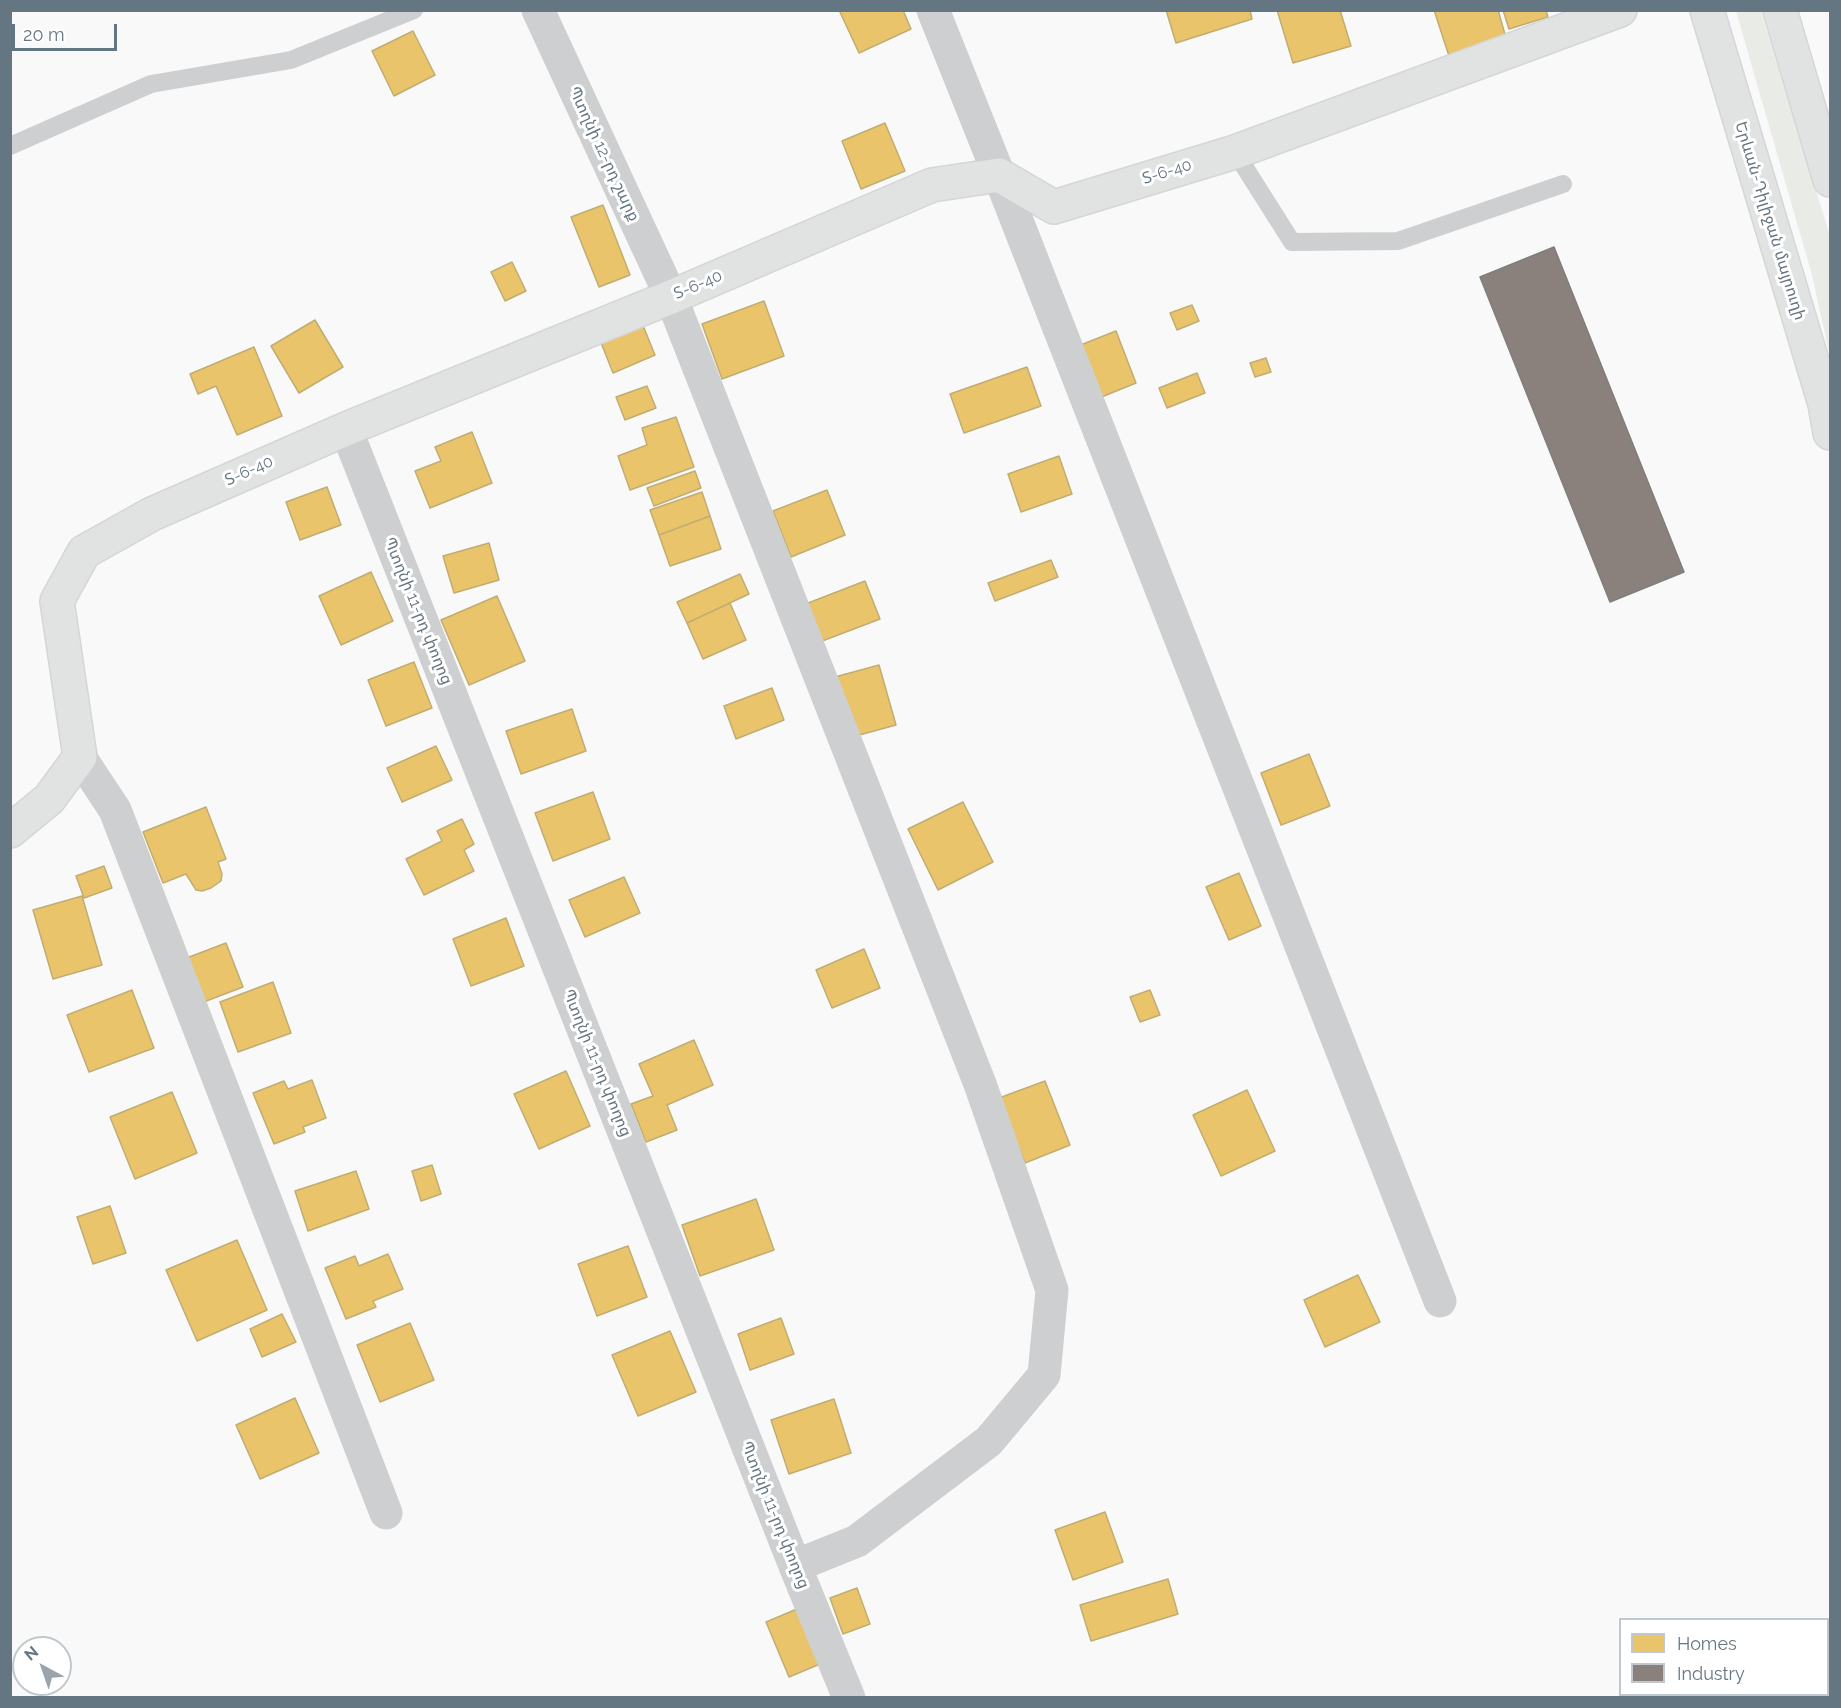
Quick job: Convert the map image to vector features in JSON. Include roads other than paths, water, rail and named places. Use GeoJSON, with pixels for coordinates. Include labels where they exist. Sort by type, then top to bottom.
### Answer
{"type":"FeatureCollection","features":[{"type":"Feature","properties":{"kind":"main road","name":"Տ-6-40"},"geometry":{"type":"LineString","coordinates":[[80,757],[57,601],[84,552],[152,514],[346,429],[670,297],[932,184],[999,175],[1054,207],[1235,152],[1620,10]]}},
{"type":"Feature","properties":{"kind":"main road","name":"Երևան-Դիլիջան մայրուղի"},"geometry":{"type":"LineString","coordinates":[[1707,10],[1825,404],[1830,433]]}},
{"type":"Feature","properties":{"kind":"main road"},"geometry":{"type":"LineString","coordinates":[[1780,10],[1830,180]]}},
{"type":"Feature","properties":{"kind":"main road"},"geometry":{"type":"LineString","coordinates":[[10,831],[49,799],[80,757]]}},
{"type":"Feature","properties":{"kind":"street","name":"Պտղնի 12-րդ շարք"},"geometry":{"type":"LineString","coordinates":[[538,10],[670,297],[980,1084],[1052,1290],[1044,1375],[989,1441],[857,1541],[795,1566]]}},
{"type":"Feature","properties":{"kind":"street"},"geometry":{"type":"LineString","coordinates":[[933,10],[1440,1302]]}},
{"type":"Feature","properties":{"kind":"street","name":"Պտղնի 11-րդ փողոց"},"geometry":{"type":"LineString","coordinates":[[346,429],[849,1698]]}},
{"type":"Feature","properties":{"kind":"street"},"geometry":{"type":"LineString","coordinates":[[80,757],[115,810],[386,1513]]}},
{"type":"Feature","properties":{"kind":"lane"},"geometry":{"type":"LineString","coordinates":[[10,146],[151,84],[291,60],[414,10]]}},
{"type":"Feature","properties":{"kind":"lane"},"geometry":{"type":"LineString","coordinates":[[1235,152],[1292,242],[1398,242],[1563,184]]}}]}
